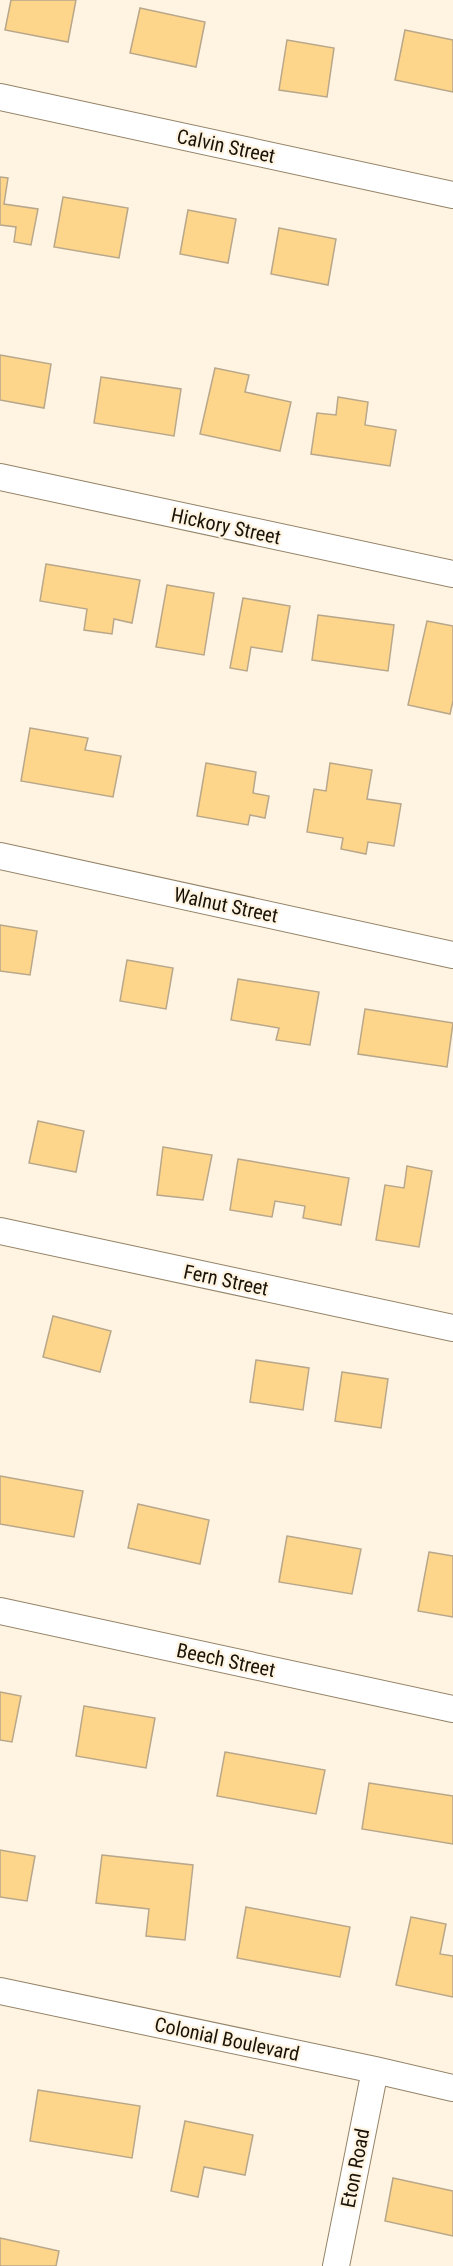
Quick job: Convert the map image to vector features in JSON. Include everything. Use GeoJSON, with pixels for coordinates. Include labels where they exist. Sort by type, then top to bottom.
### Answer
{"type":"FeatureCollection","features":[{"type":"Feature","properties":{"kind":"street","name":"Calvin Street"},"geometry":{"type":"LineString","coordinates":[[0,97],[453,195]]}},
{"type":"Feature","properties":{"kind":"street","name":"Hickory Street"},"geometry":{"type":"LineString","coordinates":[[0,477],[453,574]]}},
{"type":"Feature","properties":{"kind":"street","name":"Walnut Street"},"geometry":{"type":"LineString","coordinates":[[0,856],[453,955]]}},
{"type":"Feature","properties":{"kind":"street","name":"Fern Street"},"geometry":{"type":"LineString","coordinates":[[0,1231],[453,1328]]}},
{"type":"Feature","properties":{"kind":"street","name":"Beech Street"},"geometry":{"type":"LineString","coordinates":[[0,1611],[453,1709]]}},
{"type":"Feature","properties":{"kind":"street","name":"Colonial Boulevard"},"geometry":{"type":"LineString","coordinates":[[0,1991],[453,2088]]}},
{"type":"Feature","properties":{"kind":"street","name":"Eton Road"},"geometry":{"type":"LineString","coordinates":[[336,2266],[375,2070]]}},
{"type":"Feature","properties":{"kind":"building"},"geometry":{"type":"Polygon","coordinates":[[[11,0],[76,0],[68,42],[5,30],[11,0]]]}},
{"type":"Feature","properties":{"kind":"building"},"geometry":{"type":"Polygon","coordinates":[[[140,8],[205,22],[196,67],[130,53],[140,8]]]}},
{"type":"Feature","properties":{"kind":"building"},"geometry":{"type":"Polygon","coordinates":[[[405,30],[453,40],[453,92],[395,80],[405,30]]]}},
{"type":"Feature","properties":{"kind":"building"},"geometry":{"type":"Polygon","coordinates":[[[287,40],[334,48],[327,97],[279,90],[287,40]]]}},
{"type":"Feature","properties":{"kind":"building"},"geometry":{"type":"Polygon","coordinates":[[[0,177],[8,178],[4,204],[38,209],[31,245],[14,242],[16,227],[0,225],[0,177]]]}},
{"type":"Feature","properties":{"kind":"building"},"geometry":{"type":"Polygon","coordinates":[[[63,197],[128,208],[119,258],[54,247],[63,197]]]}},
{"type":"Feature","properties":{"kind":"building"},"geometry":{"type":"Polygon","coordinates":[[[188,210],[236,219],[228,263],[180,254],[188,210]]]}},
{"type":"Feature","properties":{"kind":"building"},"geometry":{"type":"Polygon","coordinates":[[[279,228],[336,239],[328,285],[271,274],[279,228]]]}},
{"type":"Feature","properties":{"kind":"building"},"geometry":{"type":"Polygon","coordinates":[[[0,355],[51,364],[44,408],[0,400],[0,355]]]}},
{"type":"Feature","properties":{"kind":"building"},"geometry":{"type":"Polygon","coordinates":[[[215,368],[249,375],[245,392],[291,402],[280,451],[200,434],[215,368]]]}},
{"type":"Feature","properties":{"kind":"building"},"geometry":{"type":"Polygon","coordinates":[[[101,377],[181,389],[174,436],[94,423],[101,377]]]}},
{"type":"Feature","properties":{"kind":"building"},"geometry":{"type":"Polygon","coordinates":[[[338,397],[368,402],[365,425],[396,430],[390,466],[311,454],[317,413],[336,415],[338,397]]]}},
{"type":"Feature","properties":{"kind":"building"},"geometry":{"type":"Polygon","coordinates":[[[46,564],[140,580],[132,623],[114,619],[112,634],[84,630],[87,609],[40,601],[46,564]]]}},
{"type":"Feature","properties":{"kind":"building"},"geometry":{"type":"Polygon","coordinates":[[[167,585],[214,593],[204,655],[156,647],[167,585]]]}},
{"type":"Feature","properties":{"kind":"building"},"geometry":{"type":"Polygon","coordinates":[[[243,598],[290,606],[282,652],[251,647],[247,671],[230,668],[243,598]]]}},
{"type":"Feature","properties":{"kind":"building"},"geometry":{"type":"Polygon","coordinates":[[[318,615],[394,625],[388,671],[312,660],[318,615]]]}},
{"type":"Feature","properties":{"kind":"building"},"geometry":{"type":"Polygon","coordinates":[[[427,621],[453,626],[453,701],[450,714],[408,705],[427,621]]]}},
{"type":"Feature","properties":{"kind":"building"},"geometry":{"type":"Polygon","coordinates":[[[30,728],[88,738],[85,750],[121,756],[113,797],[21,781],[30,728]]]}},
{"type":"Feature","properties":{"kind":"building"},"geometry":{"type":"Polygon","coordinates":[[[206,763],[256,772],[253,793],[269,796],[265,818],[250,815],[248,825],[197,816],[206,763]]]}},
{"type":"Feature","properties":{"kind":"building"},"geometry":{"type":"Polygon","coordinates":[[[330,763],[372,770],[367,799],[401,804],[394,846],[368,842],[366,854],[341,849],[343,838],[307,832],[314,789],[326,791],[330,763]]]}},
{"type":"Feature","properties":{"kind":"building"},"geometry":{"type":"Polygon","coordinates":[[[0,925],[37,931],[30,975],[0,971],[0,925]]]}},
{"type":"Feature","properties":{"kind":"building"},"geometry":{"type":"Polygon","coordinates":[[[127,960],[173,968],[166,1009],[120,1001],[127,960]]]}},
{"type":"Feature","properties":{"kind":"building"},"geometry":{"type":"Polygon","coordinates":[[[238,979],[319,992],[310,1045],[276,1040],[279,1028],[231,1020],[238,979]]]}},
{"type":"Feature","properties":{"kind":"building"},"geometry":{"type":"Polygon","coordinates":[[[365,1009],[453,1023],[447,1067],[358,1054],[365,1009]]]}},
{"type":"Feature","properties":{"kind":"building"},"geometry":{"type":"Polygon","coordinates":[[[38,1121],[84,1131],[76,1172],[29,1163],[38,1121]]]}},
{"type":"Feature","properties":{"kind":"building"},"geometry":{"type":"Polygon","coordinates":[[[163,1147],[212,1155],[203,1200],[157,1195],[163,1147]]]}},
{"type":"Feature","properties":{"kind":"building"},"geometry":{"type":"Polygon","coordinates":[[[238,1159],[349,1178],[341,1225],[303,1218],[305,1206],[275,1201],[272,1217],[230,1210],[238,1159]]]}},
{"type":"Feature","properties":{"kind":"building"},"geometry":{"type":"Polygon","coordinates":[[[407,1166],[432,1171],[419,1247],[376,1240],[385,1185],[404,1188],[407,1166]]]}},
{"type":"Feature","properties":{"kind":"building"},"geometry":{"type":"Polygon","coordinates":[[[53,1316],[111,1331],[100,1372],[43,1357],[53,1316]]]}},
{"type":"Feature","properties":{"kind":"building"},"geometry":{"type":"Polygon","coordinates":[[[256,1360],[309,1368],[303,1410],[250,1402],[256,1360]]]}},
{"type":"Feature","properties":{"kind":"building"},"geometry":{"type":"Polygon","coordinates":[[[342,1372],[388,1379],[381,1428],[335,1421],[342,1372]]]}},
{"type":"Feature","properties":{"kind":"building"},"geometry":{"type":"Polygon","coordinates":[[[0,1476],[83,1491],[74,1537],[0,1524],[0,1476]]]}},
{"type":"Feature","properties":{"kind":"building"},"geometry":{"type":"Polygon","coordinates":[[[138,1504],[209,1520],[200,1564],[128,1548],[138,1504]]]}},
{"type":"Feature","properties":{"kind":"building"},"geometry":{"type":"Polygon","coordinates":[[[287,1536],[361,1549],[352,1594],[279,1582],[287,1536]]]}},
{"type":"Feature","properties":{"kind":"building"},"geometry":{"type":"Polygon","coordinates":[[[429,1552],[453,1556],[453,1617],[418,1611],[429,1552]]]}},
{"type":"Feature","properties":{"kind":"building"},"geometry":{"type":"Polygon","coordinates":[[[0,1692],[21,1696],[12,1742],[0,1740],[0,1692]]]}},
{"type":"Feature","properties":{"kind":"building"},"geometry":{"type":"Polygon","coordinates":[[[84,1706],[155,1718],[146,1768],[76,1756],[84,1706]]]}},
{"type":"Feature","properties":{"kind":"building"},"geometry":{"type":"Polygon","coordinates":[[[225,1752],[325,1770],[316,1814],[217,1796],[225,1752]]]}},
{"type":"Feature","properties":{"kind":"building"},"geometry":{"type":"Polygon","coordinates":[[[369,1783],[453,1796],[453,1844],[362,1829],[369,1783]]]}},
{"type":"Feature","properties":{"kind":"building"},"geometry":{"type":"Polygon","coordinates":[[[0,1850],[35,1856],[27,1901],[0,1897],[0,1850]]]}},
{"type":"Feature","properties":{"kind":"building"},"geometry":{"type":"Polygon","coordinates":[[[102,1855],[193,1865],[185,1940],[146,1936],[149,1909],[96,1903],[102,1855]]]}},
{"type":"Feature","properties":{"kind":"building"},"geometry":{"type":"Polygon","coordinates":[[[246,1907],[350,1927],[340,1977],[237,1958],[246,1907]]]}},
{"type":"Feature","properties":{"kind":"building"},"geometry":{"type":"Polygon","coordinates":[[[411,1917],[446,1924],[440,1954],[453,1956],[453,1997],[396,1985],[411,1917]]]}},
{"type":"Feature","properties":{"kind":"building"},"geometry":{"type":"Polygon","coordinates":[[[38,2090],[140,2106],[132,2158],[30,2141],[38,2090]]]}},
{"type":"Feature","properties":{"kind":"building"},"geometry":{"type":"Polygon","coordinates":[[[185,2121],[253,2135],[245,2175],[204,2167],[198,2197],[171,2191],[185,2121]]]}},
{"type":"Feature","properties":{"kind":"building"},"geometry":{"type":"Polygon","coordinates":[[[393,2178],[453,2191],[453,2236],[385,2221],[393,2178]]]}},
{"type":"Feature","properties":{"kind":"building"},"geometry":{"type":"Polygon","coordinates":[[[0,2238],[59,2251],[56,2266],[0,2266],[0,2238]]]}}]}
